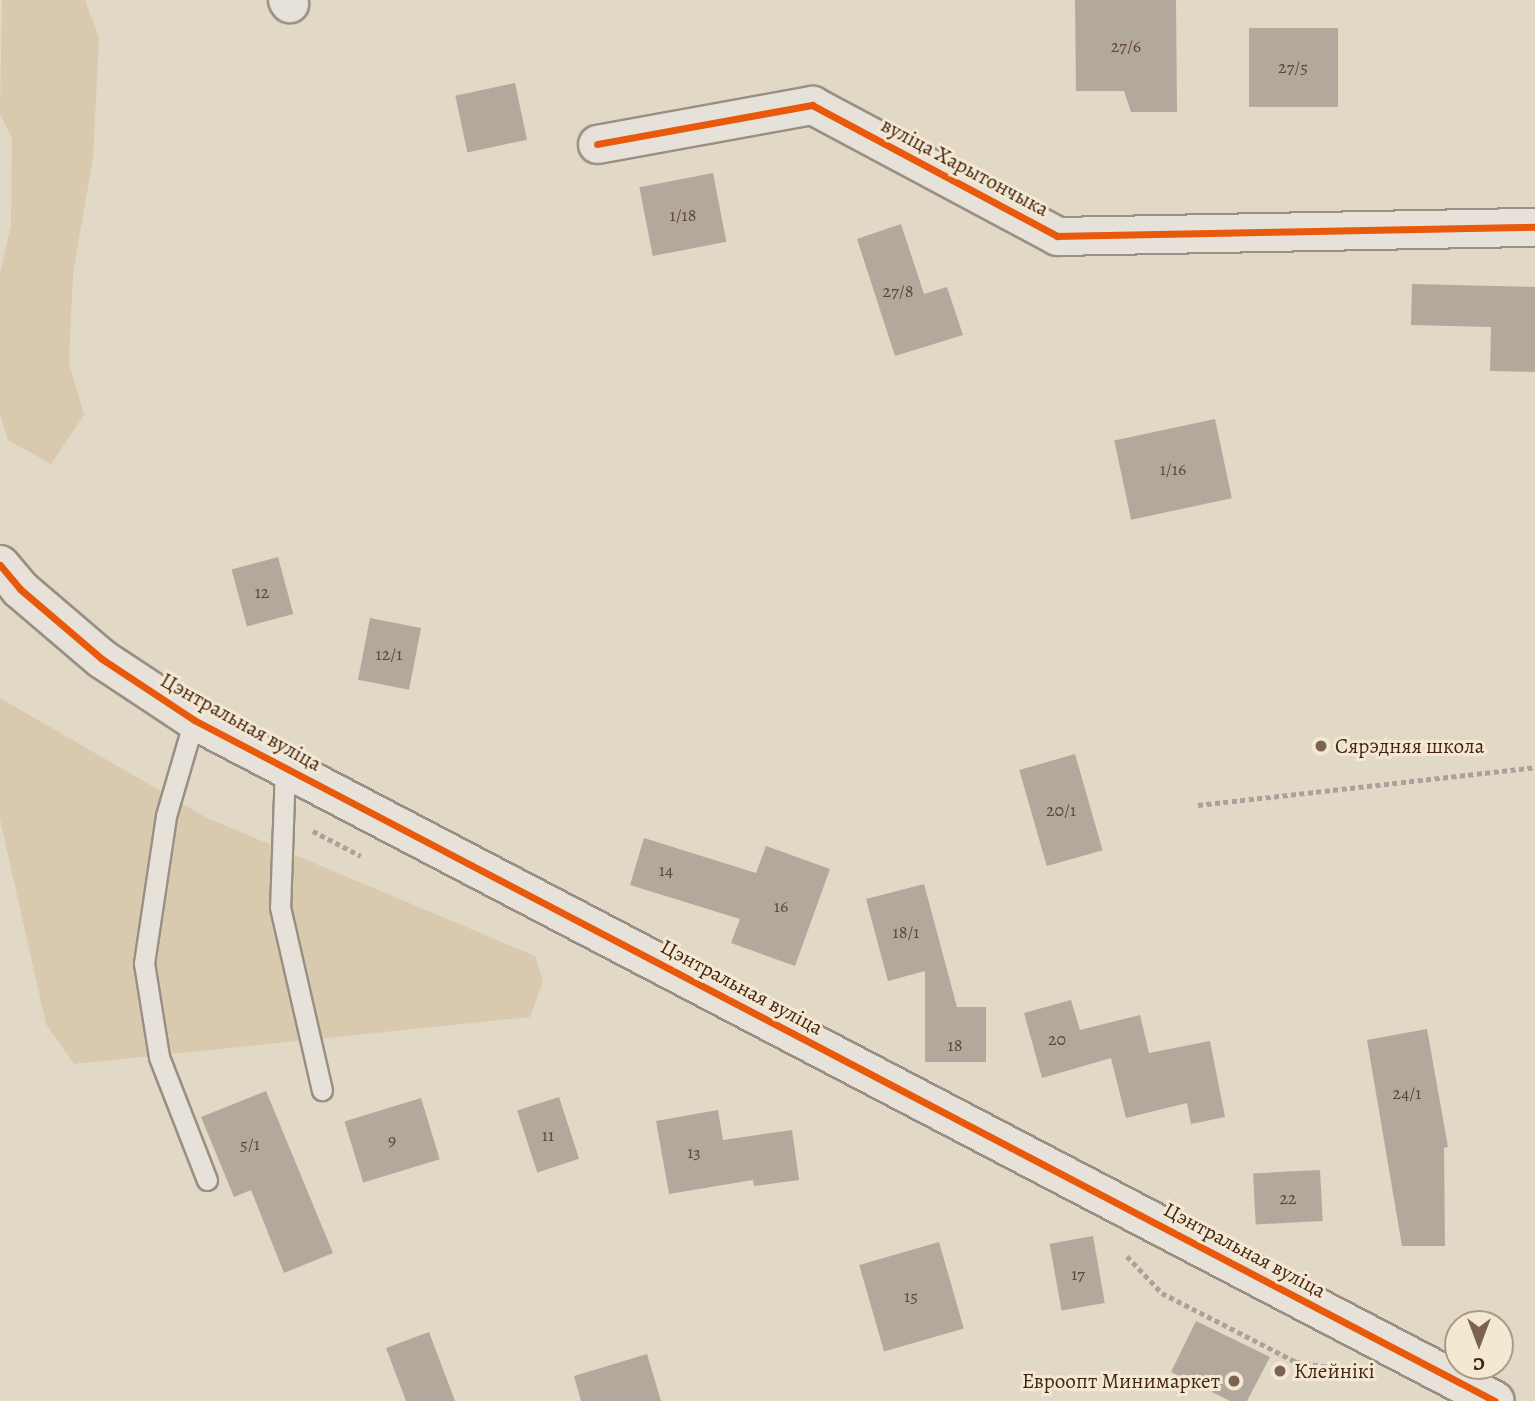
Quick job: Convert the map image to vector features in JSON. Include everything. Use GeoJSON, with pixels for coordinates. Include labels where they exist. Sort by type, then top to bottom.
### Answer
{"type":"FeatureCollection","features":[{"type":"Feature","properties":{"kind":"street","name":"вуліца Харытончыка"},"geometry":{"type":"LineString","coordinates":[[597,144],[812,105],[1056,236],[1535,227]]}},
{"type":"Feature","properties":{"kind":"street","name":"Цэнтральная вуліца"},"geometry":{"type":"LineString","coordinates":[[7,579],[102,659],[194,720],[1495,1401]]}},
{"type":"Feature","properties":{"kind":"lane"},"geometry":{"type":"LineString","coordinates":[[194,720],[166,816],[144,963],[159,1058],[206,1180]]}},
{"type":"Feature","properties":{"kind":"lane"},"geometry":{"type":"LineString","coordinates":[[285,767],[280,907],[322,1090]]}},
{"type":"Feature","properties":{"kind":"path"},"geometry":{"type":"LineString","coordinates":[[1198,805],[1535,767]]}},
{"type":"Feature","properties":{"kind":"shaded area"},"geometry":{"type":"Polygon","coordinates":[[[2,0],[85,0],[99,38],[93,158],[73,273],[69,363],[84,415],[51,464],[8,440],[0,414],[0,274],[11,225],[12,138],[0,114],[2,0]]]}},
{"type":"Feature","properties":{"kind":"shaded area"},"geometry":{"type":"Polygon","coordinates":[[[0,698],[207,818],[535,956],[543,981],[530,1017],[74,1064],[46,1024],[0,819],[0,698]]]}},
{"type":"Feature","properties":{"kind":"building"},"geometry":{"type":"Polygon","coordinates":[[[1075,0],[1176,0],[1177,112],[1131,112],[1124,91],[1076,91],[1075,0]]]}},
{"type":"Feature","properties":{"kind":"building"},"geometry":{"type":"Polygon","coordinates":[[[1249,28],[1338,28],[1338,107],[1249,107],[1249,28]]]}},
{"type":"Feature","properties":{"kind":"building"},"geometry":{"type":"Polygon","coordinates":[[[515,83],[527,140],[467,152],[455,96],[515,83]]]}},
{"type":"Feature","properties":{"kind":"building"},"geometry":{"type":"Polygon","coordinates":[[[713,173],[726,242],[653,256],[639,187],[713,173]]]}},
{"type":"Feature","properties":{"kind":"building"},"geometry":{"type":"Polygon","coordinates":[[[901,224],[924,294],[947,287],[963,335],[895,356],[857,239],[901,224]]]}},
{"type":"Feature","properties":{"kind":"building"},"geometry":{"type":"Polygon","coordinates":[[[1412,284],[1535,287],[1535,372],[1490,371],[1491,327],[1411,325],[1412,284]]]}},
{"type":"Feature","properties":{"kind":"building"},"geometry":{"type":"Polygon","coordinates":[[[1215,419],[1232,498],[1131,520],[1114,440],[1215,419]]]}},
{"type":"Feature","properties":{"kind":"building"},"geometry":{"type":"Polygon","coordinates":[[[278,557],[293,614],[247,626],[232,569],[278,557]]]}},
{"type":"Feature","properties":{"kind":"building"},"geometry":{"type":"Polygon","coordinates":[[[370,618],[421,628],[409,690],[358,680],[370,618]]]}},
{"type":"Feature","properties":{"kind":"building"},"geometry":{"type":"Polygon","coordinates":[[[1075,754],[1103,850],[1047,866],[1019,770],[1075,754]]]}},
{"type":"Feature","properties":{"kind":"building"},"geometry":{"type":"Polygon","coordinates":[[[644,838],[756,873],[766,846],[830,869],[795,966],[731,943],[740,919],[630,885],[644,838]]]}},
{"type":"Feature","properties":{"kind":"building"},"geometry":{"type":"Polygon","coordinates":[[[924,884],[957,1007],[986,1007],[986,1062],[925,1062],[925,971],[888,981],[866,899],[924,884]]]}},
{"type":"Feature","properties":{"kind":"building"},"geometry":{"type":"Polygon","coordinates":[[[1071,1000],[1080,1030],[1140,1015],[1149,1053],[1210,1041],[1225,1117],[1191,1124],[1187,1103],[1126,1118],[1111,1058],[1042,1078],[1024,1013],[1071,1000]]]}},
{"type":"Feature","properties":{"kind":"building"},"geometry":{"type":"Polygon","coordinates":[[[1427,1029],[1448,1147],[1444,1148],[1445,1246],[1402,1246],[1367,1040],[1427,1029]]]}},
{"type":"Feature","properties":{"kind":"building"},"geometry":{"type":"Polygon","coordinates":[[[266,1091],[333,1253],[284,1273],[251,1190],[234,1197],[201,1117],[266,1091]]]}},
{"type":"Feature","properties":{"kind":"building"},"geometry":{"type":"Polygon","coordinates":[[[559,1097],[579,1159],[537,1172],[517,1111],[559,1097]]]}},
{"type":"Feature","properties":{"kind":"building"},"geometry":{"type":"Polygon","coordinates":[[[421,1098],[440,1159],[363,1183],[344,1121],[421,1098]]]}},
{"type":"Feature","properties":{"kind":"building"},"geometry":{"type":"Polygon","coordinates":[[[718,1110],[723,1140],[792,1130],[799,1180],[754,1186],[753,1180],[669,1194],[656,1121],[718,1110]]]}},
{"type":"Feature","properties":{"kind":"building"},"geometry":{"type":"Polygon","coordinates":[[[1320,1170],[1323,1221],[1256,1224],[1253,1174],[1320,1170]]]}},
{"type":"Feature","properties":{"kind":"building"},"geometry":{"type":"Polygon","coordinates":[[[1093,1236],[1105,1303],[1061,1311],[1050,1244],[1093,1236]]]}},
{"type":"Feature","properties":{"kind":"building"},"geometry":{"type":"Polygon","coordinates":[[[939,1242],[964,1329],[884,1351],[859,1265],[939,1242]]]}},
{"type":"Feature","properties":{"kind":"building"},"geometry":{"type":"Polygon","coordinates":[[[1196,1321],[1270,1357],[1247,1401],[1230,1401],[1171,1372],[1196,1321]]]}},
{"type":"Feature","properties":{"kind":"building"},"geometry":{"type":"Polygon","coordinates":[[[429,1332],[455,1401],[406,1401],[386,1348],[429,1332]]]}},
{"type":"Feature","properties":{"kind":"building"},"geometry":{"type":"Polygon","coordinates":[[[647,1354],[661,1401],[581,1401],[574,1376],[647,1354]]]}},
{"type":"Feature","properties":{"kind":"cycle path"},"geometry":{"type":"LineString","coordinates":[[597,144],[812,105],[1057,236],[1535,227]]}},
{"type":"Feature","properties":{"kind":"cycle path"},"geometry":{"type":"LineString","coordinates":[[0,565],[20,589],[102,659],[194,720],[1495,1401]]}},
{"type":"Feature","properties":{"kind":"place","name":"Сярэдняя школа"},"geometry":{"type":"Point","coordinates":[1321,746]}},
{"type":"Feature","properties":{"kind":"place","name":"Клейнікі"},"geometry":{"type":"Point","coordinates":[1280,1371]}},
{"type":"Feature","properties":{"kind":"place","name":"Евроопт Минимаркет"},"geometry":{"type":"Point","coordinates":[1234,1381]}}]}
